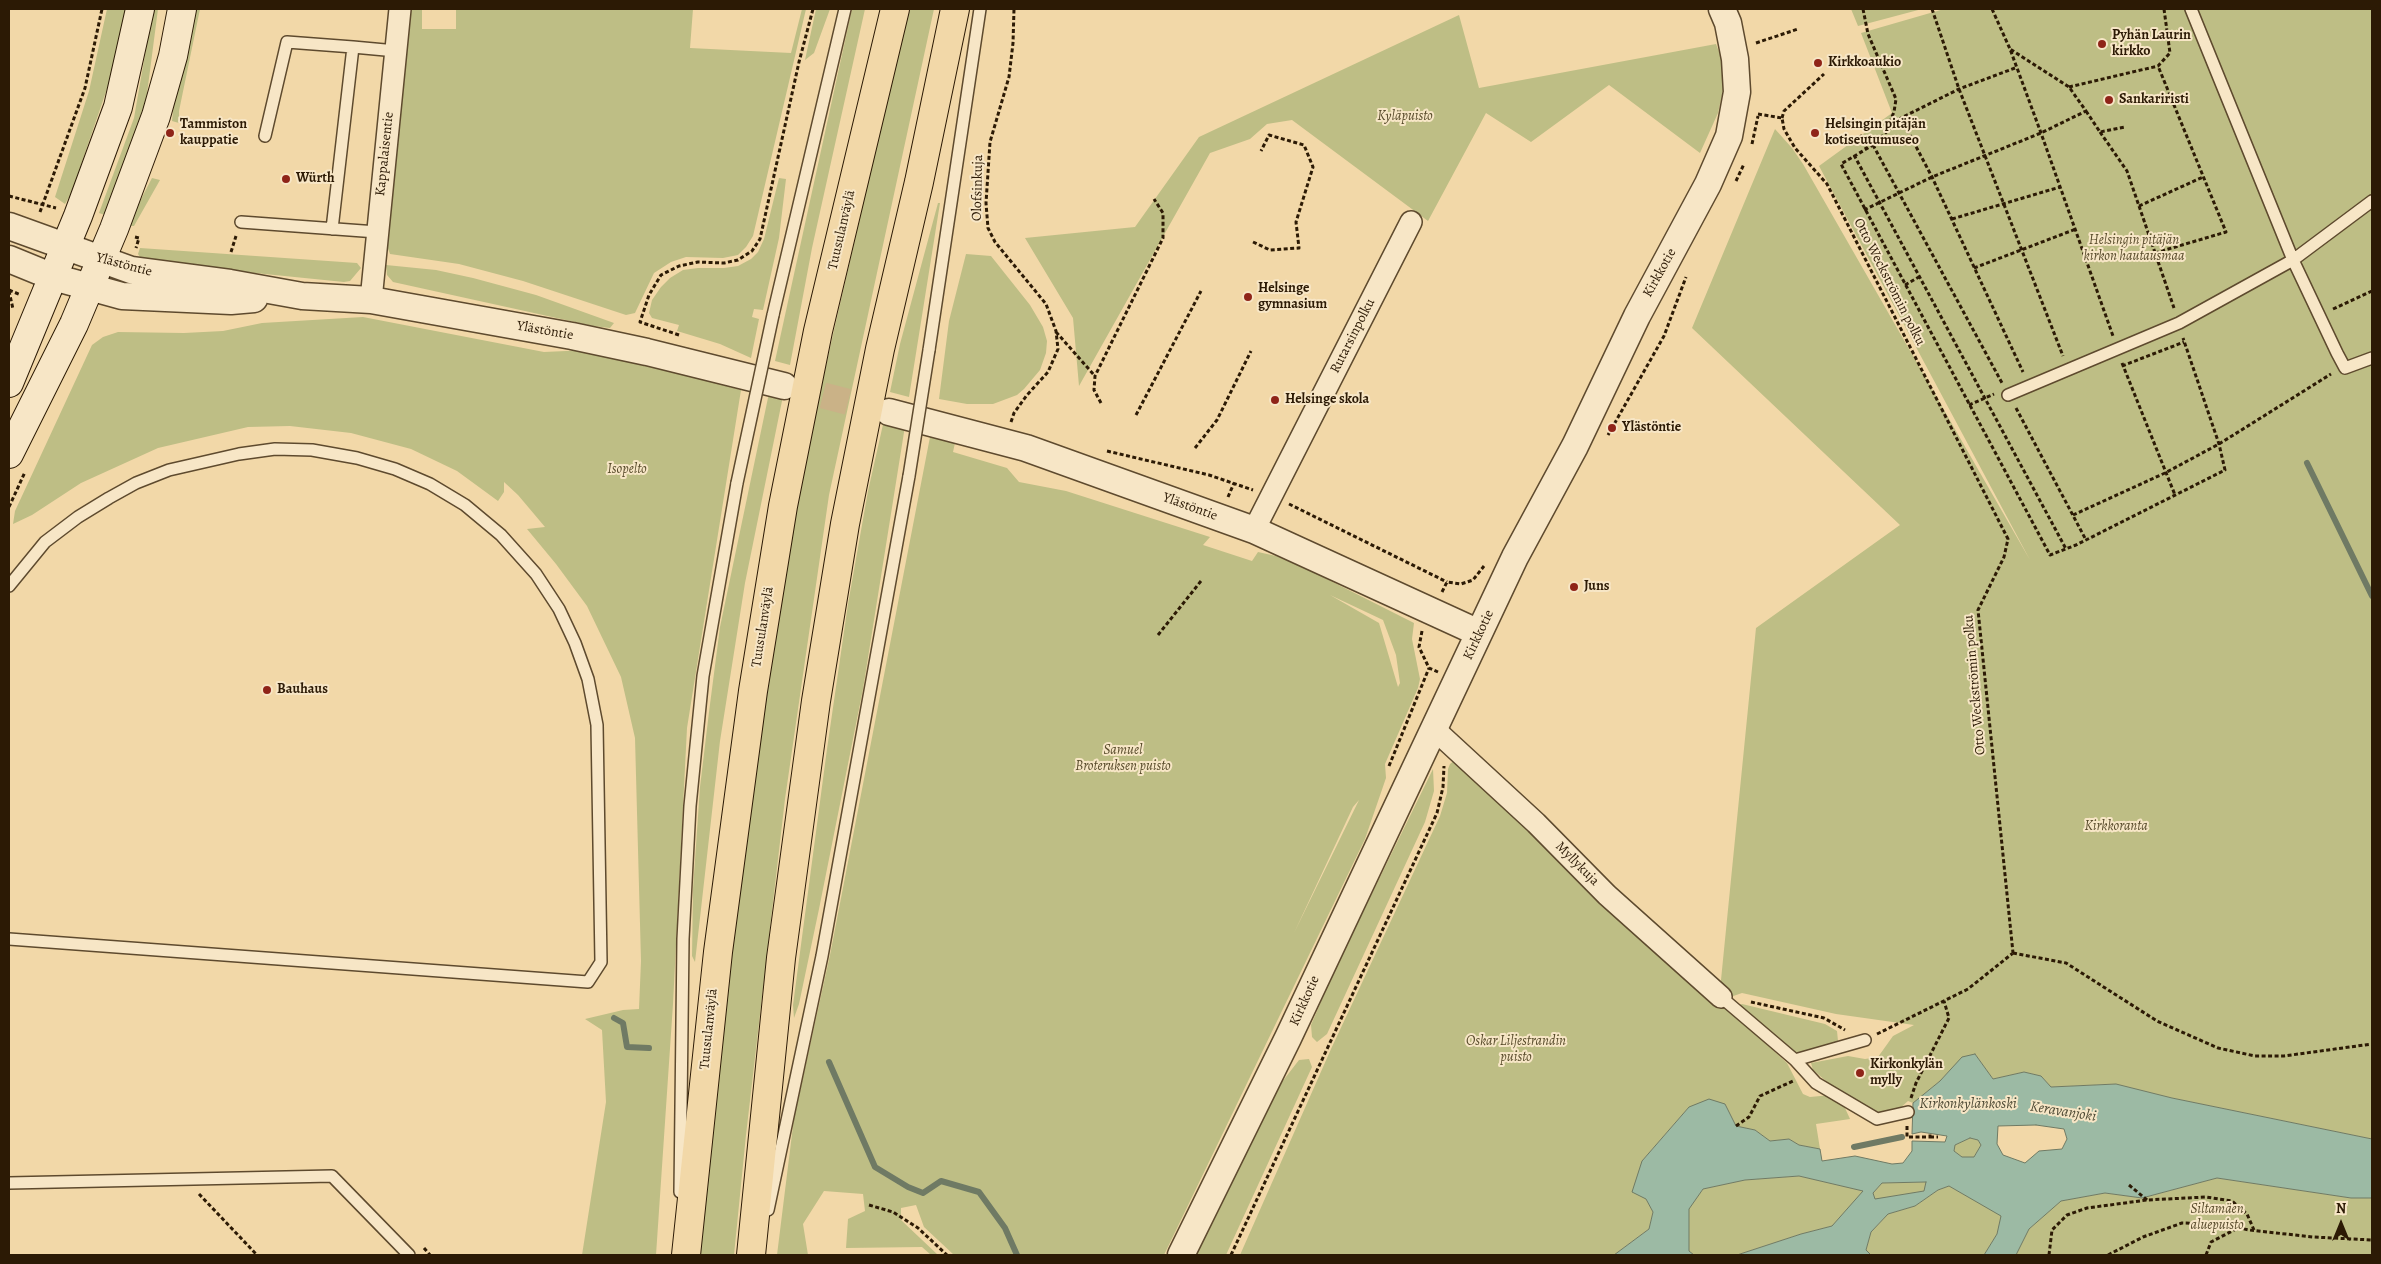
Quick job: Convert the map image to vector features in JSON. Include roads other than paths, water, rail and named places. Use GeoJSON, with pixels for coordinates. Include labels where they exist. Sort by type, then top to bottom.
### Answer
{"type":"FeatureCollection","features":[{"type":"Feature","properties":{"kind":"highway","name":"Tuusulanväylä"},"geometry":{"type":"LineString","coordinates":[[686,1255],[718,952],[753,691],[783,506],[818,331],[895,9]]}},
{"type":"Feature","properties":{"kind":"highway"},"geometry":{"type":"LineString","coordinates":[[751,1255],[781,958],[816,701],[839,564],[880,349],[919,182],[955,9]]}},
{"type":"Feature","properties":{"kind":"main road"},"geometry":{"type":"LineString","coordinates":[[9,383],[83,203],[118,107],[140,9]]}},
{"type":"Feature","properties":{"kind":"main road"},"geometry":{"type":"LineString","coordinates":[[9,454],[90,288],[101,260],[156,116],[173,56],[182,9]]}},
{"type":"Feature","properties":{"kind":"street","name":"Kappalaisentie"},"geometry":{"type":"LineString","coordinates":[[370,300],[400,9]]}},
{"type":"Feature","properties":{"kind":"street","name":"Kirkkotie"},"geometry":{"type":"LineString","coordinates":[[1181,1255],[1441,735],[1478,634],[1515,557],[1575,446],[1637,316],[1708,184],[1730,136],[1737,84],[1735,59],[1728,23],[1722,9]]}},
{"type":"Feature","properties":{"kind":"street","name":"Rutarsinpolku"},"geometry":{"type":"LineString","coordinates":[[1254,530],[1411,222]]}},
{"type":"Feature","properties":{"kind":"street","name":"Ylästöntie"},"geometry":{"type":"LineString","coordinates":[[9,226],[101,260],[141,272],[230,283],[302,296],[370,300],[610,344],[784,386]]}},
{"type":"Feature","properties":{"kind":"street","name":"Ylästöntie"},"geometry":{"type":"LineString","coordinates":[[9,260],[53,277],[122,296],[231,301],[302,296]]}},
{"type":"Feature","properties":{"kind":"street","name":"Ylästöntie"},"geometry":{"type":"LineString","coordinates":[[889,412],[1026,448],[1254,530],[1478,634]]}},
{"type":"Feature","properties":{"kind":"street","name":"Myllykuja"},"geometry":{"type":"LineString","coordinates":[[1441,735],[1536,824],[1607,895],[1721,997]]}},
{"type":"Feature","properties":{"kind":"lane"},"geometry":{"type":"LineString","coordinates":[[680,1255],[683,939],[690,806],[703,676],[737,483],[773,315],[845,9]]}},
{"type":"Feature","properties":{"kind":"lane"},"geometry":{"type":"LineString","coordinates":[[758,1255],[822,956],[909,476],[980,9]]}},
{"type":"Feature","properties":{"kind":"lane"},"geometry":{"type":"LineString","coordinates":[[2191,9],[2292,260],[2345,368],[2372,358]]}},
{"type":"Feature","properties":{"kind":"lane"},"geometry":{"type":"LineString","coordinates":[[265,136],[287,42],[396,51]]}},
{"type":"Feature","properties":{"kind":"lane"},"geometry":{"type":"LineString","coordinates":[[332,228],[352,47]]}},
{"type":"Feature","properties":{"kind":"lane"},"geometry":{"type":"LineString","coordinates":[[2007,392],[2029,386],[2069,370],[2179,323],[2292,260],[2372,201]]}},
{"type":"Feature","properties":{"kind":"lane"},"geometry":{"type":"LineString","coordinates":[[240,222],[378,232]]}},
{"type":"Feature","properties":{"kind":"lane"},"geometry":{"type":"LineString","coordinates":[[9,586],[45,542],[78,517],[109,498],[136,483],[169,470],[239,454],[275,450],[312,450],[358,458],[395,469],[430,484],[465,505],[501,535],[536,574],[559,608],[575,643],[588,679],[597,725],[601,962],[588,982],[9,939]]}},
{"type":"Feature","properties":{"kind":"lane"},"geometry":{"type":"LineString","coordinates":[[1721,997],[1795,1060],[1816,1083],[1876,1119],[1908,1112]]}},
{"type":"Feature","properties":{"kind":"lane"},"geometry":{"type":"LineString","coordinates":[[1795,1060],[1866,1040]]}},
{"type":"Feature","properties":{"kind":"lane"},"geometry":{"type":"LineString","coordinates":[[9,1183],[332,1176],[409,1255]]}},
{"type":"Feature","properties":{"kind":"water"},"geometry":{"type":"Polygon","coordinates":[[[1975,1054],[1993,1079],[2024,1072],[2041,1076],[2051,1087],[2116,1084],[2172,1098],[2372,1139],[2372,1198],[2351,1198],[2217,1178],[2142,1198],[2105,1193],[2061,1201],[2029,1229],[2016,1255],[1984,1255],[1997,1234],[2001,1216],[1949,1186],[1938,1190],[1915,1206],[1888,1214],[1871,1232],[1866,1250],[1871,1255],[1737,1255],[1832,1226],[1863,1191],[1799,1176],[1745,1180],[1703,1189],[1689,1209],[1689,1251],[1694,1255],[1614,1255],[1649,1229],[1653,1212],[1646,1199],[1632,1192],[1642,1161],[1689,1107],[1709,1099],[1725,1104],[1736,1126],[1755,1130],[1770,1141],[1789,1139],[1799,1145],[1820,1149],[1822,1161],[1855,1156],[1892,1164],[1903,1163],[1912,1151],[1912,1141],[1945,1142],[1947,1136],[1921,1132],[1912,1134],[1913,1103],[1940,1081],[1962,1057],[1975,1054]],[[2036,1125],[1998,1126],[1997,1144],[2003,1155],[2025,1163],[2039,1151],[2062,1149],[2067,1139],[2064,1129],[2036,1125]],[[1970,1138],[1955,1145],[1954,1151],[1962,1157],[1974,1157],[1981,1145],[1978,1140],[1970,1138]],[[1926,1182],[1882,1183],[1873,1193],[1875,1199],[1924,1191],[1926,1182]]]}},
{"type":"Feature","properties":{"kind":"waterway"},"geometry":{"type":"LineString","coordinates":[[2307,463],[2372,596]]}},
{"type":"Feature","properties":{"kind":"waterway"},"geometry":{"type":"LineString","coordinates":[[614,1018],[623,1023],[627,1047],[649,1048]]}},
{"type":"Feature","properties":{"kind":"waterway"},"geometry":{"type":"LineString","coordinates":[[829,1062],[875,1167],[908,1187],[923,1193],[941,1181],[979,1192],[1005,1228],[1017,1255]]}},
{"type":"Feature","properties":{"kind":"waterway"},"geometry":{"type":"LineString","coordinates":[[1854,1147],[1902,1137]]}},
{"type":"Feature","properties":{"kind":"tunnel"},"geometry":{"type":"LineString","coordinates":[[785,386],[889,412]]}},
{"type":"Feature","properties":{"kind":"place","name":"Pyhän Laurin kirkko"},"geometry":{"type":"Point","coordinates":[2102,44]}},
{"type":"Feature","properties":{"kind":"place","name":"Kirkkoaukio"},"geometry":{"type":"Point","coordinates":[1818,63]}},
{"type":"Feature","properties":{"kind":"place","name":"Sankariristi"},"geometry":{"type":"Point","coordinates":[2109,100]}},
{"type":"Feature","properties":{"kind":"place","name":"Tammiston kauppatie"},"geometry":{"type":"Point","coordinates":[170,133]}},
{"type":"Feature","properties":{"kind":"place","name":"Helsingin pitäjän kotiseutumuseo"},"geometry":{"type":"Point","coordinates":[1815,133]}},
{"type":"Feature","properties":{"kind":"place","name":"Würth"},"geometry":{"type":"Point","coordinates":[286,179]}},
{"type":"Feature","properties":{"kind":"place","name":"Helsinge gymnasium"},"geometry":{"type":"Point","coordinates":[1248,297]}},
{"type":"Feature","properties":{"kind":"place","name":"Helsinge skola"},"geometry":{"type":"Point","coordinates":[1275,400]}},
{"type":"Feature","properties":{"kind":"place","name":"Ylästöntie"},"geometry":{"type":"Point","coordinates":[1612,428]}},
{"type":"Feature","properties":{"kind":"place","name":"Juns"},"geometry":{"type":"Point","coordinates":[1574,587]}},
{"type":"Feature","properties":{"kind":"place","name":"Bauhaus"},"geometry":{"type":"Point","coordinates":[267,690]}},
{"type":"Feature","properties":{"kind":"place","name":"Kirkonkylän mylly"},"geometry":{"type":"Point","coordinates":[1860,1073]}},
{"type":"Feature","properties":{"kind":"park label","name":"Kyläpuisto"},"geometry":{"type":"Point","coordinates":[1405,117]}},
{"type":"Feature","properties":{"kind":"park label","name":"Helsingin pitäjän kirkon hautausmaa"},"geometry":{"type":"Point","coordinates":[2134,250]}},
{"type":"Feature","properties":{"kind":"park label","name":"Isopelto"},"geometry":{"type":"Point","coordinates":[627,470]}},
{"type":"Feature","properties":{"kind":"park label","name":"Samuel Broteruksen puisto"},"geometry":{"type":"Point","coordinates":[1123,760]}},
{"type":"Feature","properties":{"kind":"park label","name":"Kirkkoranta"},"geometry":{"type":"Point","coordinates":[2116,827]}},
{"type":"Feature","properties":{"kind":"park label","name":"Oskar Liljestrandin puisto"},"geometry":{"type":"Point","coordinates":[1516,1050]}},
{"type":"Feature","properties":{"kind":"park label","name":"Siltamäen aluepuisto"},"geometry":{"type":"Point","coordinates":[2217,1218]}},
{"type":"Feature","properties":{"kind":"water label","name":"Kirkonkylänkoski"},"geometry":{"type":"Point","coordinates":[1968,1104]}},
{"type":"Feature","properties":{"kind":"water label","name":"Keravanjoki"},"geometry":{"type":"Point","coordinates":[2063,1112]}}]}
